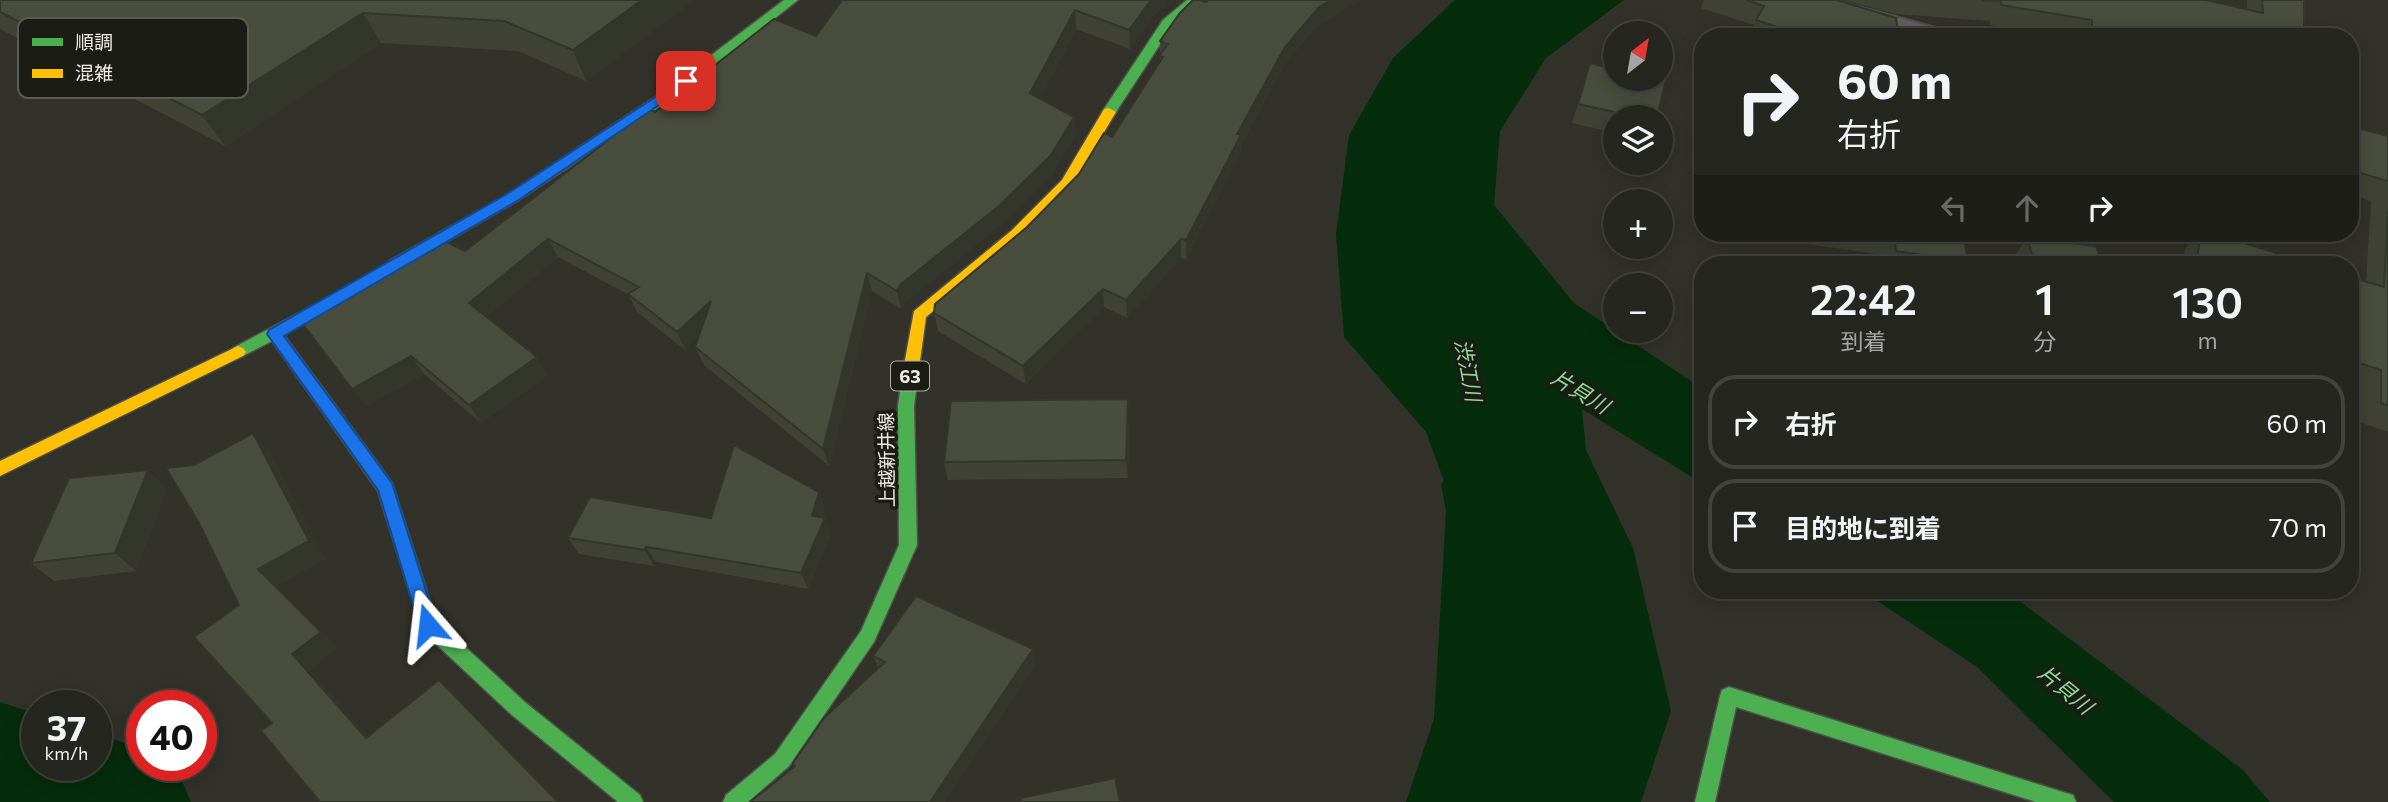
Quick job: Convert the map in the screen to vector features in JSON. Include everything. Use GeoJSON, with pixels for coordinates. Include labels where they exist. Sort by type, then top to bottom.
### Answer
{"type":"FeatureCollection","features":[{"type":"Feature","properties":{"kind":"street"},"geometry":{"type":"LineString","coordinates":[[381,273],[512,198],[665,97],[792,0]]}},
{"type":"Feature","properties":{"kind":"street","name":"上越新井線"},"geometry":{"type":"LineString","coordinates":[[733,802],[782,760],[868,636],[908,545],[906,406],[919,315],[1016,236],[1068,183],[1127,81],[1167,23],[1194,0]]}},
{"type":"Feature","properties":{"kind":"street"},"geometry":{"type":"LineString","coordinates":[[1802,0],[1893,28]]}},
{"type":"Feature","properties":{"kind":"street"},"geometry":{"type":"LineString","coordinates":[[0,470],[275,334],[358,286]]}},
{"type":"Feature","properties":{"kind":"street"},"geometry":{"type":"LineString","coordinates":[[275,334],[386,488],[428,625],[519,709],[633,802]]}},
{"type":"Feature","properties":{"kind":"street"},"geometry":{"type":"LineString","coordinates":[[1705,802],[1729,696],[2066,802]]}},
{"type":"Feature","properties":{"kind":"water","name":"片貝川"},"geometry":{"type":"Polygon","coordinates":[[[1455,0],[1624,0],[1546,58],[1500,131],[1494,205],[1574,303],[1603,322],[1603,343],[1634,343],[1694,383],[1694,478],[1582,409],[1586,450],[1633,548],[1671,711],[1641,802],[1491,802],[1515,675],[1426,432],[1344,337],[1336,234],[1349,135],[1393,58],[1455,0]]]}},
{"type":"Feature","properties":{"kind":"water","name":"片貝川"},"geometry":{"type":"Polygon","coordinates":[[[1875,599],[2017,599],[2242,769],[2270,802],[2114,802],[1977,667],[1875,599]]]}},
{"type":"Feature","properties":{"kind":"building"},"geometry":{"type":"Polygon","coordinates":[[[0,0],[642,0],[573,50],[504,21],[363,13],[248,86],[248,18],[18,18],[18,21],[0,12],[0,0]]]}},
{"type":"Feature","properties":{"kind":"building"},"geometry":{"type":"Polygon","coordinates":[[[842,0],[1151,0],[1129,30],[1075,10],[1030,93],[1074,117],[1051,155],[999,206],[900,285],[897,291],[867,273],[823,449],[695,347],[711,301],[677,332],[628,294],[639,287],[548,239],[469,303],[537,357],[469,405],[411,356],[352,389],[297,316],[390,267],[435,236],[465,251],[648,109],[655,112],[774,19],[816,36],[842,0]]]}},
{"type":"Feature","properties":{"kind":"building"},"geometry":{"type":"Polygon","coordinates":[[[1193,0],[1331,0],[1319,7],[1285,47],[1237,134],[1241,135],[1186,240],[1181,239],[1126,300],[1103,289],[1023,366],[934,313],[935,304],[1027,227],[1079,174],[1104,133],[1112,137],[1163,57],[1159,56],[1168,44],[1160,41],[1193,0]]]}},
{"type":"Feature","properties":{"kind":"building"},"geometry":{"type":"Polygon","coordinates":[[[1746,0],[1837,0],[1896,18],[1898,28],[1781,28],[1756,20],[1764,6],[1746,0]]]}},
{"type":"Feature","properties":{"kind":"building"},"geometry":{"type":"Polygon","coordinates":[[[1982,0],[2206,0],[2263,13],[2262,0],[2304,0],[2304,28],[2092,28],[2092,20],[2001,5],[2001,1],[1982,0]]]}},
{"type":"Feature","properties":{"kind":"building"},"geometry":{"type":"Polygon","coordinates":[[[1590,63],[1603,66],[1603,91],[1663,91],[1660,105],[1603,105],[1603,110],[1578,104],[1590,63]]]}},
{"type":"Feature","properties":{"kind":"building"},"geometry":{"type":"Polygon","coordinates":[[[169,98],[229,98],[202,115],[169,98]]]}},
{"type":"Feature","properties":{"kind":"building"},"geometry":{"type":"Polygon","coordinates":[[[2359,128],[2388,136],[2388,181],[2359,173],[2359,128]]]}},
{"type":"Feature","properties":{"kind":"building"},"geometry":{"type":"Polygon","coordinates":[[[2388,211],[2388,406],[2381,403],[2381,370],[2359,363],[2359,280],[2384,287],[2388,211]]]}},
{"type":"Feature","properties":{"kind":"building"},"geometry":{"type":"Polygon","coordinates":[[[1895,242],[1965,242],[1967,256],[1929,256],[1896,251],[1895,242]]]}},
{"type":"Feature","properties":{"kind":"building"},"geometry":{"type":"Polygon","coordinates":[[[2028,242],[2096,246],[2099,256],[2033,256],[2028,242]]]}},
{"type":"Feature","properties":{"kind":"building"},"geometry":{"type":"Polygon","coordinates":[[[2200,242],[2241,242],[2285,256],[2197,256],[2200,242]]]}},
{"type":"Feature","properties":{"kind":"building"},"geometry":{"type":"Polygon","coordinates":[[[1128,399],[1126,460],[944,462],[951,401],[1128,399]]]}},
{"type":"Feature","properties":{"kind":"building"},"geometry":{"type":"Polygon","coordinates":[[[253,433],[309,541],[258,569],[321,632],[292,654],[366,738],[439,680],[558,802],[320,802],[261,731],[272,723],[194,637],[239,605],[199,523],[166,468],[194,465],[253,433]]]}},
{"type":"Feature","properties":{"kind":"building"},"geometry":{"type":"Polygon","coordinates":[[[734,445],[819,492],[812,516],[825,518],[801,573],[646,547],[645,550],[568,538],[590,497],[711,518],[734,445]]]}},
{"type":"Feature","properties":{"kind":"building"},"geometry":{"type":"Polygon","coordinates":[[[148,470],[115,553],[31,563],[69,478],[148,470]]]}},
{"type":"Feature","properties":{"kind":"building"},"geometry":{"type":"Polygon","coordinates":[[[916,596],[1033,649],[930,802],[750,802],[795,766],[793,763],[824,718],[885,662],[873,656],[916,596]]]}},
{"type":"Feature","properties":{"kind":"building"},"geometry":{"type":"Polygon","coordinates":[[[1115,778],[1120,802],[1021,802],[1021,798],[1115,778]]]}},
{"type":"Feature","properties":{"kind":"waterway","name":"渋江川"},"geometry":{"type":"LineString","coordinates":[[1464,802],[1490,719],[1496,511],[1491,485]]}},
{"type":"Feature","properties":{"kind":"waterway","name":"渋江川"},"geometry":{"type":"LineString","coordinates":[[0,756],[133,802]]}},
{"type":"Feature","properties":{"kind":"traffic: fast"},"geometry":{"type":"LineString","coordinates":[[396,264],[512,198],[665,97],[792,0]]}},
{"type":"Feature","properties":{"kind":"traffic: fast"},"geometry":{"type":"LineString","coordinates":[[1109,112],[1167,23],[1194,0]]}},
{"type":"Feature","properties":{"kind":"traffic: fast"},"geometry":{"type":"LineString","coordinates":[[238,352],[344,294]]}},
{"type":"Feature","properties":{"kind":"traffic: fast"},"geometry":{"type":"LineString","coordinates":[[275,334],[386,488],[428,625],[519,709],[633,802]]}},
{"type":"Feature","properties":{"kind":"traffic: fast"},"geometry":{"type":"LineString","coordinates":[[733,802],[782,760],[868,636],[908,545],[906,406],[910,376]]}},
{"type":"Feature","properties":{"kind":"traffic: fast"},"geometry":{"type":"LineString","coordinates":[[1705,802],[1729,696],[2066,802]]}},
{"type":"Feature","properties":{"kind":"traffic: slow"},"geometry":{"type":"LineString","coordinates":[[910,376],[919,315],[1016,235],[1067,183],[1109,112]]}},
{"type":"Feature","properties":{"kind":"traffic: slow"},"geometry":{"type":"LineString","coordinates":[[0,469],[238,352]]}},
{"type":"Feature","properties":{"kind":"route"},"geometry":{"type":"LineString","coordinates":[[428,625],[386,488],[275,334],[512,198],[686,81]]}}]}
